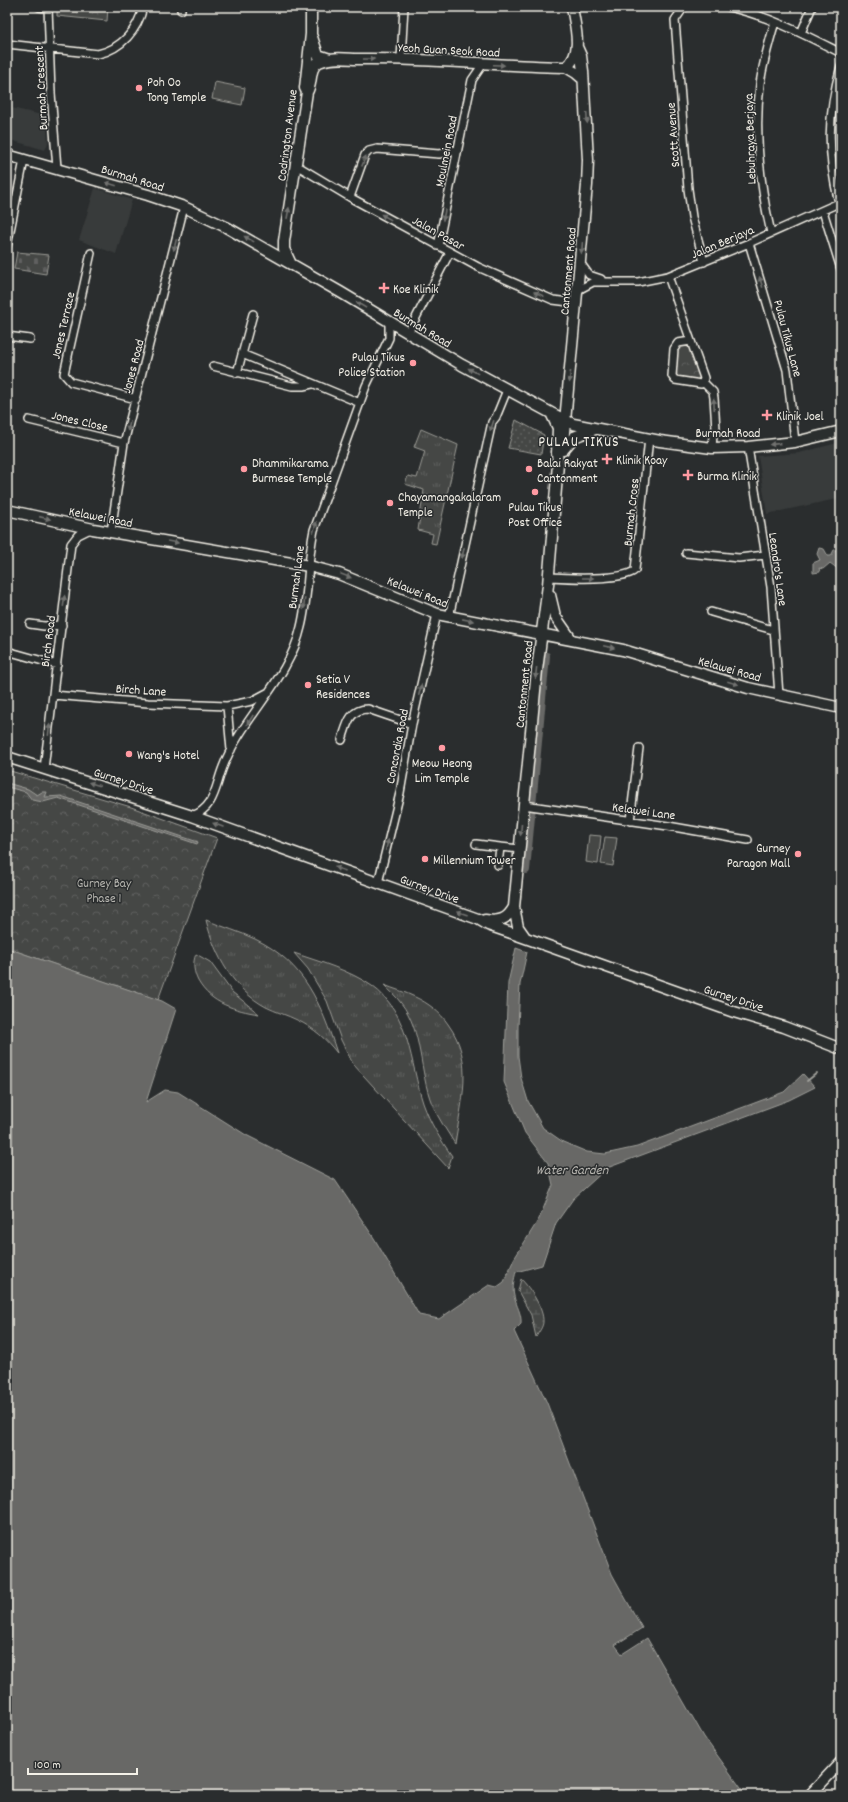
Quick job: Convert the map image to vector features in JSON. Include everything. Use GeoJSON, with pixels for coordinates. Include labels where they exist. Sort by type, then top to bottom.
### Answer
{"type":"FeatureCollection","features":[{"type":"Feature","properties":{"kind":"main road","name":"Codrington Avenue"},"geometry":{"type":"LineString","coordinates":[[291,264],[284,249],[284,242],[307,92],[305,88],[311,34],[312,7]]}},
{"type":"Feature","properties":{"kind":"main road","name":"Cantonment Road"},"geometry":{"type":"LineString","coordinates":[[558,464],[562,453],[567,421],[581,264],[588,160],[582,56],[577,47],[572,7]]}},
{"type":"Feature","properties":{"kind":"main road"},"geometry":{"type":"LineString","coordinates":[[311,34],[318,55],[330,59]]}},
{"type":"Feature","properties":{"kind":"main road"},"geometry":{"type":"LineString","coordinates":[[577,47],[574,61],[566,67],[583,79]]}},
{"type":"Feature","properties":{"kind":"main road","name":"Yeoh Guan Seok Road"},"geometry":{"type":"LineString","coordinates":[[307,92],[313,68],[319,62],[330,59],[401,59],[566,67]]}},
{"type":"Feature","properties":{"kind":"main road","name":"Burmah Road"},"geometry":{"type":"LineString","coordinates":[[7,155],[57,168],[184,207],[226,227],[507,390],[567,421],[597,429],[712,448],[748,447],[795,442],[841,431]]}},
{"type":"Feature","properties":{"kind":"main road","name":"Cantonment Road"},"geometry":{"type":"LineString","coordinates":[[525,937],[518,927],[514,907],[520,849],[530,806],[541,634],[548,581],[558,464],[558,428],[551,414]]}},
{"type":"Feature","properties":{"kind":"main road"},"geometry":{"type":"LineString","coordinates":[[562,453],[574,437],[597,429]]}},
{"type":"Feature","properties":{"kind":"main road","name":"Kelawei Road"},"geometry":{"type":"LineString","coordinates":[[7,510],[93,529],[308,566],[347,576],[438,614],[449,617],[623,650],[723,680],[841,708]]}},
{"type":"Feature","properties":{"kind":"main road"},"geometry":{"type":"LineString","coordinates":[[548,581],[555,616],[571,639]]}},
{"type":"Feature","properties":{"kind":"main road","name":"Gurney Drive"},"geometry":{"type":"LineString","coordinates":[[7,757],[192,816],[478,919],[493,927],[525,937],[734,1012],[784,1027],[841,1049]]}},
{"type":"Feature","properties":{"kind":"main road"},"geometry":{"type":"LineString","coordinates":[[478,919],[495,921],[503,920],[508,917],[514,907]]}},
{"type":"Feature","properties":{"kind":"main road"},"geometry":{"type":"LineString","coordinates":[[810,1795],[841,1762]]}},
{"type":"Feature","properties":{"kind":"street"},"geometry":{"type":"LineString","coordinates":[[39,7],[48,8]]}},
{"type":"Feature","properties":{"kind":"street"},"geometry":{"type":"LineString","coordinates":[[7,44],[98,54],[108,52],[125,39],[137,26],[143,7]]}},
{"type":"Feature","properties":{"kind":"street"},"geometry":{"type":"LineString","coordinates":[[401,59],[404,7]]}},
{"type":"Feature","properties":{"kind":"street","name":"Scott Avenue"},"geometry":{"type":"LineString","coordinates":[[684,7],[675,20],[688,189],[692,217],[704,262]]}},
{"type":"Feature","properties":{"kind":"street"},"geometry":{"type":"LineString","coordinates":[[729,7],[747,11],[775,22],[841,53]]}},
{"type":"Feature","properties":{"kind":"street"},"geometry":{"type":"LineString","coordinates":[[801,34],[812,7]]}},
{"type":"Feature","properties":{"kind":"street","name":"Burmah Crescent"},"geometry":{"type":"LineString","coordinates":[[48,8],[49,48],[57,168]]}},
{"type":"Feature","properties":{"kind":"street","name":"Lebuhraya Berjaya"},"geometry":{"type":"LineString","coordinates":[[771,233],[762,182],[758,118],[760,83],[775,22]]}},
{"type":"Feature","properties":{"kind":"street","name":"Moulmein Road"},"geometry":{"type":"LineString","coordinates":[[438,246],[472,80],[483,64]]}},
{"type":"Feature","properties":{"kind":"street"},"geometry":{"type":"LineString","coordinates":[[840,203],[834,181],[830,142],[832,98],[841,66]]}},
{"type":"Feature","properties":{"kind":"street"},"geometry":{"type":"LineString","coordinates":[[350,197],[366,155],[369,151],[377,149],[446,154],[457,149]]}},
{"type":"Feature","properties":{"kind":"street"},"geometry":{"type":"LineString","coordinates":[[439,154],[450,158],[454,166]]}},
{"type":"Feature","properties":{"kind":"street"},"geometry":{"type":"LineString","coordinates":[[7,246],[24,160]]}},
{"type":"Feature","properties":{"kind":"street","name":"Jalan Pasar"},"geometry":{"type":"LineString","coordinates":[[296,165],[350,197],[478,267],[553,300],[577,303]]}},
{"type":"Feature","properties":{"kind":"street","name":"Jalan Berjaya"},"geometry":{"type":"LineString","coordinates":[[578,290],[588,283],[607,281],[638,282],[668,276],[749,243],[840,203]]}},
{"type":"Feature","properties":{"kind":"street","name":"Jones Road"},"geometry":{"type":"LineString","coordinates":[[111,532],[124,443],[184,207]]}},
{"type":"Feature","properties":{"kind":"street"},"geometry":{"type":"LineString","coordinates":[[823,211],[841,269]]}},
{"type":"Feature","properties":{"kind":"street","name":"Pulau Tikus Lane"},"geometry":{"type":"LineString","coordinates":[[749,243],[787,370],[795,442]]}},
{"type":"Feature","properties":{"kind":"street"},"geometry":{"type":"LineString","coordinates":[[408,333],[450,252]]}},
{"type":"Feature","properties":{"kind":"street","name":"Jones Terrace"},"geometry":{"type":"LineString","coordinates":[[91,253],[64,374],[71,382],[136,399]]}},
{"type":"Feature","properties":{"kind":"street","name":"Jalan Berjaya"},"geometry":{"type":"LineString","coordinates":[[581,264],[589,275],[607,281]]}},
{"type":"Feature","properties":{"kind":"street"},"geometry":{"type":"LineString","coordinates":[[668,276],[704,378],[703,382],[712,392],[714,398],[716,430],[713,436],[712,448]]}},
{"type":"Feature","properties":{"kind":"street"},"geometry":{"type":"LineString","coordinates":[[237,373],[253,314]]}},
{"type":"Feature","properties":{"kind":"street","name":"Burmah Lane"},"geometry":{"type":"LineString","coordinates":[[192,816],[201,813],[209,805],[231,750],[269,692],[290,656],[301,626],[310,548],[318,519],[360,403],[389,338],[389,322]]}},
{"type":"Feature","properties":{"kind":"street"},"geometry":{"type":"LineString","coordinates":[[7,336],[30,339]]}},
{"type":"Feature","properties":{"kind":"street"},"geometry":{"type":"LineString","coordinates":[[691,341],[678,343],[674,349],[672,376],[675,380],[681,382],[701,384],[703,382]]}},
{"type":"Feature","properties":{"kind":"street"},"geometry":{"type":"LineString","coordinates":[[242,354],[360,403]]}},
{"type":"Feature","properties":{"kind":"street"},"geometry":{"type":"LineString","coordinates":[[213,366],[292,386],[312,384]]}},
{"type":"Feature","properties":{"kind":"street"},"geometry":{"type":"LineString","coordinates":[[449,617],[492,422],[496,417],[507,390]]}},
{"type":"Feature","properties":{"kind":"street","name":"Jones Close"},"geometry":{"type":"LineString","coordinates":[[29,420],[124,443]]}},
{"type":"Feature","properties":{"kind":"street","name":"Burmah Cross"},"geometry":{"type":"LineString","coordinates":[[548,581],[627,575],[635,570],[637,565],[649,438]]}},
{"type":"Feature","properties":{"kind":"street","name":"Leandro's Lane"},"geometry":{"type":"LineString","coordinates":[[748,447],[771,587],[773,630],[779,694]]}},
{"type":"Feature","properties":{"kind":"street","name":"Birch Road"},"geometry":{"type":"LineString","coordinates":[[44,769],[71,544],[78,535],[93,529]]}},
{"type":"Feature","properties":{"kind":"street"},"geometry":{"type":"LineString","coordinates":[[686,553],[739,558],[765,555]]}},
{"type":"Feature","properties":{"kind":"street"},"geometry":{"type":"LineString","coordinates":[[711,612],[773,630]]}},
{"type":"Feature","properties":{"kind":"street","name":"Concordia Road"},"geometry":{"type":"LineString","coordinates":[[378,883],[400,793],[412,724],[438,614]]}},
{"type":"Feature","properties":{"kind":"street"},"geometry":{"type":"LineString","coordinates":[[30,624],[44,626],[62,625]]}},
{"type":"Feature","properties":{"kind":"street"},"geometry":{"type":"LineString","coordinates":[[7,651],[56,665]]}},
{"type":"Feature","properties":{"kind":"street","name":"Birch Lane"},"geometry":{"type":"LineString","coordinates":[[53,694],[148,703],[227,706],[252,701],[269,692]]}},
{"type":"Feature","properties":{"kind":"street"},"geometry":{"type":"LineString","coordinates":[[227,706],[231,750]]}},
{"type":"Feature","properties":{"kind":"street"},"geometry":{"type":"LineString","coordinates":[[342,740],[348,719],[356,711],[361,709],[368,709],[412,724]]}},
{"type":"Feature","properties":{"kind":"street"},"geometry":{"type":"LineString","coordinates":[[630,820],[639,748]]}},
{"type":"Feature","properties":{"kind":"street","name":"Kelawei Lane"},"geometry":{"type":"LineString","coordinates":[[530,806],[630,820],[748,840]]}},
{"type":"Feature","properties":{"kind":"street"},"geometry":{"type":"LineString","coordinates":[[476,844],[520,849]]}},
{"type":"Feature","properties":{"kind":"street"},"geometry":{"type":"LineString","coordinates":[[498,865],[500,847]]}},
{"type":"Feature","properties":{"kind":"shaded area"},"geometry":{"type":"Polygon","coordinates":[[[12,108],[46,116],[48,143],[45,150],[7,139],[7,128],[12,108]]]}},
{"type":"Feature","properties":{"kind":"shaded area"},"geometry":{"type":"Polygon","coordinates":[[[95,188],[132,200],[116,254],[79,240],[95,188]]]}},
{"type":"Feature","properties":{"kind":"shaded area"},"geometry":{"type":"Polygon","coordinates":[[[841,442],[841,498],[767,514],[758,456],[799,453],[841,442]]]}},
{"type":"Feature","properties":{"kind":"green space"},"geometry":{"type":"Polygon","coordinates":[[[57,7],[108,7],[107,21],[57,16],[57,7]]]}},
{"type":"Feature","properties":{"kind":"green space"},"geometry":{"type":"Polygon","coordinates":[[[215,82],[245,88],[242,105],[212,99],[215,82]]]}},
{"type":"Feature","properties":{"kind":"green space"},"geometry":{"type":"Polygon","coordinates":[[[17,252],[49,255],[46,274],[14,269],[17,252]]]}},
{"type":"Feature","properties":{"kind":"green space"},"geometry":{"type":"Polygon","coordinates":[[[681,345],[689,345],[700,376],[698,380],[676,377],[676,351],[681,345]]]}},
{"type":"Feature","properties":{"kind":"green space"},"geometry":{"type":"Polygon","coordinates":[[[516,420],[544,435],[541,454],[508,448],[516,420]]]}},
{"type":"Feature","properties":{"kind":"green space"},"geometry":{"type":"Polygon","coordinates":[[[421,429],[458,445],[436,544],[431,543],[433,534],[418,530],[424,490],[405,484],[408,476],[417,478],[425,451],[414,447],[421,429]]]}},
{"type":"Feature","properties":{"kind":"green space","name":"Gurney Bay Phase 1"},"geometry":{"type":"Polygon","coordinates":[[[7,770],[131,807],[217,838],[158,1000],[7,948],[7,770]]]}},
{"type":"Feature","properties":{"kind":"green space"},"geometry":{"type":"Polygon","coordinates":[[[589,835],[601,836],[598,864],[586,862],[589,835]]]}},
{"type":"Feature","properties":{"kind":"green space"},"geometry":{"type":"Polygon","coordinates":[[[605,837],[617,838],[613,866],[601,864],[605,837]]]}},
{"type":"Feature","properties":{"kind":"green space"},"geometry":{"type":"Polygon","coordinates":[[[206,920],[255,939],[287,960],[309,987],[324,1018],[337,1053],[314,1030],[293,1018],[266,1007],[254,1000],[244,991],[220,959],[206,920]]]}},
{"type":"Feature","properties":{"kind":"green space"},"geometry":{"type":"Polygon","coordinates":[[[294,953],[354,975],[372,986],[385,997],[394,1010],[407,1040],[423,1103],[436,1131],[452,1156],[448,1168],[353,1064],[341,1040],[327,1001],[308,969],[294,953]]]}},
{"type":"Feature","properties":{"kind":"green space"},"geometry":{"type":"Polygon","coordinates":[[[196,954],[210,962],[232,992],[259,1014],[224,1005],[203,989],[195,975],[194,964],[196,954]]]}},
{"type":"Feature","properties":{"kind":"green space"},"geometry":{"type":"Polygon","coordinates":[[[384,985],[420,999],[429,1005],[445,1020],[456,1038],[464,1067],[464,1082],[455,1144],[432,1104],[417,1039],[408,1014],[399,1000],[384,985]]]}},
{"type":"Feature","properties":{"kind":"green space"},"geometry":{"type":"Polygon","coordinates":[[[521,1279],[539,1305],[543,1317],[543,1324],[536,1337],[531,1315],[518,1291],[521,1279]]]}},
{"type":"Feature","properties":{"kind":"water"},"geometry":{"type":"Polygon","coordinates":[[[819,548],[824,549],[828,556],[831,556],[834,550],[839,550],[841,554],[841,569],[838,569],[830,563],[823,569],[819,568],[820,572],[813,573],[813,563],[820,560],[817,554],[819,548]]]}},
{"type":"Feature","properties":{"kind":"water"},"geometry":{"type":"Polygon","coordinates":[[[7,783],[28,789],[37,795],[42,792],[47,792],[45,797],[61,796],[198,842],[197,844],[58,798],[43,802],[32,800],[26,792],[7,787],[7,783]]]}},
{"type":"Feature","properties":{"kind":"water","name":"Water Garden"},"geometry":{"type":"Polygon","coordinates":[[[7,948],[162,1001],[176,1009],[146,1102],[165,1090],[178,1092],[246,1135],[335,1180],[374,1238],[419,1315],[439,1319],[489,1285],[497,1287],[504,1282],[514,1259],[539,1219],[553,1185],[548,1163],[525,1133],[504,1082],[508,983],[516,948],[527,952],[520,984],[518,1056],[521,1078],[528,1101],[543,1128],[563,1142],[587,1152],[605,1154],[637,1147],[784,1092],[803,1074],[815,1087],[789,1100],[607,1168],[573,1199],[556,1223],[542,1265],[516,1272],[513,1290],[521,1320],[521,1324],[514,1331],[547,1403],[612,1574],[642,1628],[615,1645],[622,1654],[647,1638],[704,1737],[746,1795],[7,1795],[7,948]]]}},
{"type":"Feature","properties":{"kind":"waterway"},"geometry":{"type":"LineString","coordinates":[[526,870],[546,656]]}},
{"type":"Feature","properties":{"kind":"waterway"},"geometry":{"type":"LineString","coordinates":[[807,1081],[817,1073]]}},
{"type":"Feature","properties":{"kind":"place","name":"Poh Oo Tong Temple"},"geometry":{"type":"Point","coordinates":[139,88]}},
{"type":"Feature","properties":{"kind":"place","name":"Koe Klinik"},"geometry":{"type":"Point","coordinates":[384,288]}},
{"type":"Feature","properties":{"kind":"place","name":"Pulau Tikus Police Station"},"geometry":{"type":"Point","coordinates":[413,363]}},
{"type":"Feature","properties":{"kind":"place","name":"Klinik Joel"},"geometry":{"type":"Point","coordinates":[767,415]}},
{"type":"Feature","properties":{"kind":"place","name":"Klinik Koay"},"geometry":{"type":"Point","coordinates":[607,459]}},
{"type":"Feature","properties":{"kind":"place","name":"Dhammikarama Burmese Temple"},"geometry":{"type":"Point","coordinates":[244,469]}},
{"type":"Feature","properties":{"kind":"place","name":"Balai Rakyat Cantonment"},"geometry":{"type":"Point","coordinates":[529,469]}},
{"type":"Feature","properties":{"kind":"place","name":"Burma Klinik"},"geometry":{"type":"Point","coordinates":[688,475]}},
{"type":"Feature","properties":{"kind":"place","name":"Pulau Tikus Post Office"},"geometry":{"type":"Point","coordinates":[535,492]}},
{"type":"Feature","properties":{"kind":"place","name":"Chayamangakalaram Temple"},"geometry":{"type":"Point","coordinates":[390,503]}},
{"type":"Feature","properties":{"kind":"place","name":"Setia V Residences"},"geometry":{"type":"Point","coordinates":[308,685]}},
{"type":"Feature","properties":{"kind":"place","name":"Meow Heong Lim Temple"},"geometry":{"type":"Point","coordinates":[442,748]}},
{"type":"Feature","properties":{"kind":"place","name":"Wang's Hotel"},"geometry":{"type":"Point","coordinates":[129,754]}},
{"type":"Feature","properties":{"kind":"place","name":"Gurney Paragon Mall"},"geometry":{"type":"Point","coordinates":[798,854]}},
{"type":"Feature","properties":{"kind":"place","name":"Millennium Tower"},"geometry":{"type":"Point","coordinates":[425,859]}},
{"type":"Feature","properties":{"kind":"district","name":"PULAU TIKUS"},"geometry":{"type":"Point","coordinates":[579,441]}}]}
